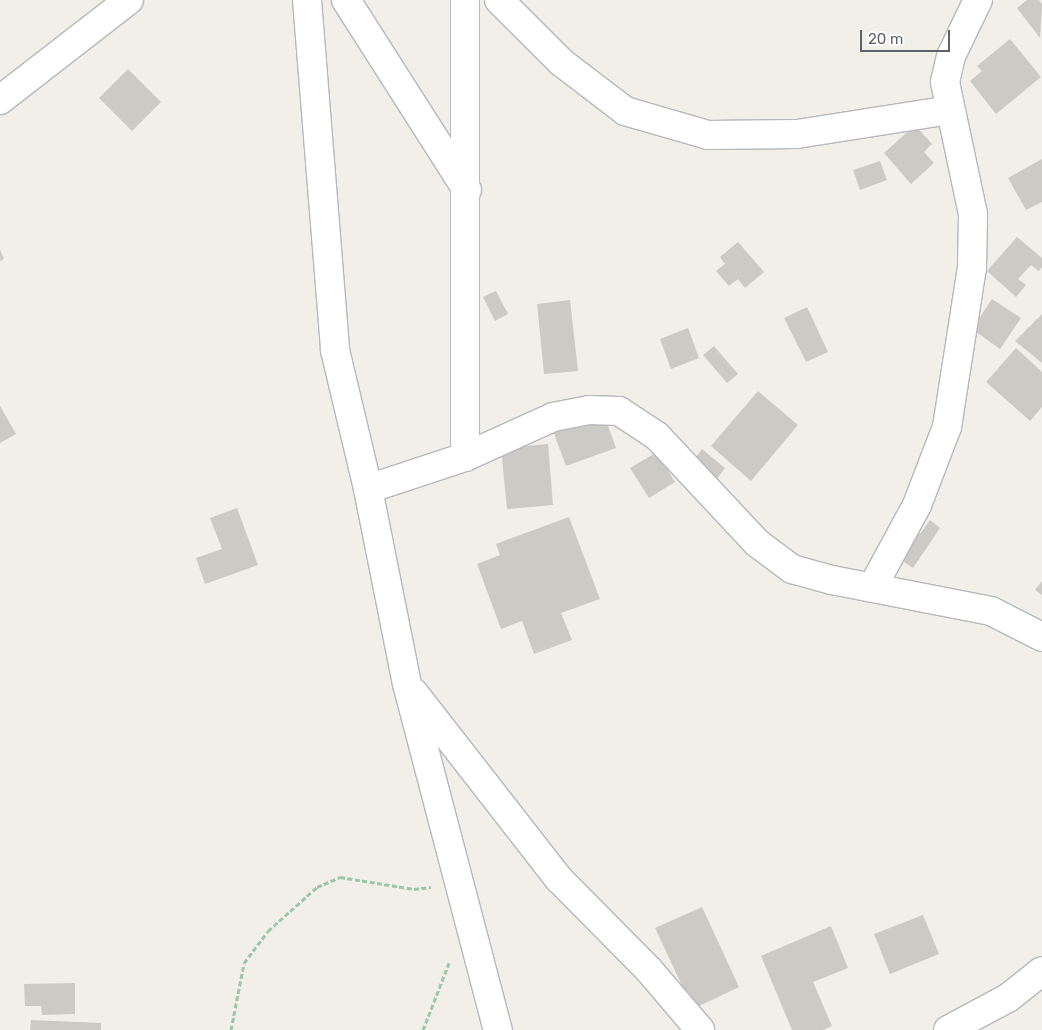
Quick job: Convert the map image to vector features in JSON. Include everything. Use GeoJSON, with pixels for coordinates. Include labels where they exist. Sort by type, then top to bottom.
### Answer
{"type":"FeatureCollection","features":[{"type":"Feature","properties":{"kind":"street"},"geometry":{"type":"LineString","coordinates":[[0,100],[129,0]]}},
{"type":"Feature","properties":{"kind":"street"},"geometry":{"type":"LineString","coordinates":[[307,0],[335,350],[368,489],[407,684],[498,1030]]}},
{"type":"Feature","properties":{"kind":"street"},"geometry":{"type":"LineString","coordinates":[[346,0],[467,190]]}},
{"type":"Feature","properties":{"kind":"street"},"geometry":{"type":"LineString","coordinates":[[465,0],[467,190],[465,457]]}},
{"type":"Feature","properties":{"kind":"street"},"geometry":{"type":"LineString","coordinates":[[498,0],[561,62],[626,111],[708,135],[798,134],[950,110]]}},
{"type":"Feature","properties":{"kind":"street"},"geometry":{"type":"LineString","coordinates":[[872,588],[917,505],[947,427],[972,268],[973,214],[945,82],[951,56],[978,0]]}},
{"type":"Feature","properties":{"kind":"street"},"geometry":{"type":"LineString","coordinates":[[368,489],[465,457],[553,417],[589,410],[619,412],[657,436],[757,543],[792,569],[872,588],[991,611],[1042,637]]}},
{"type":"Feature","properties":{"kind":"street"},"geometry":{"type":"LineString","coordinates":[[407,684],[559,878],[649,970],[700,1030]]}},
{"type":"Feature","properties":{"kind":"street"},"geometry":{"type":"LineString","coordinates":[[948,1030],[1008,998],[1042,971]]}},
{"type":"Feature","properties":{"kind":"path"},"geometry":{"type":"LineString","coordinates":[[232,1030],[244,963],[268,931],[316,887],[340,878],[414,889],[460,883]]}},
{"type":"Feature","properties":{"kind":"path"},"geometry":{"type":"LineString","coordinates":[[422,1030],[450,959]]}},
{"type":"Feature","properties":{"kind":"building"},"geometry":{"type":"Polygon","coordinates":[[[1027,0],[1039,0],[1042,4],[1040,38],[1017,8],[1027,0]]]}},
{"type":"Feature","properties":{"kind":"building"},"geometry":{"type":"Polygon","coordinates":[[[1010,39],[1041,77],[996,114],[970,81],[982,71],[977,66],[1010,39]]]}},
{"type":"Feature","properties":{"kind":"building"},"geometry":{"type":"Polygon","coordinates":[[[128,69],[161,102],[132,131],[99,98],[128,69]]]}},
{"type":"Feature","properties":{"kind":"building"},"geometry":{"type":"Polygon","coordinates":[[[915,125],[932,144],[924,152],[934,163],[911,184],[884,153],[915,125]]]}},
{"type":"Feature","properties":{"kind":"building"},"geometry":{"type":"Polygon","coordinates":[[[1042,159],[1042,202],[1026,210],[1008,178],[1042,159]]]}},
{"type":"Feature","properties":{"kind":"building"},"geometry":{"type":"Polygon","coordinates":[[[880,161],[887,180],[860,190],[853,170],[880,161]]]}},
{"type":"Feature","properties":{"kind":"building"},"geometry":{"type":"Polygon","coordinates":[[[1017,237],[1042,258],[1042,267],[1039,271],[1031,265],[1018,279],[1026,285],[1016,297],[987,271],[1017,237]]]}},
{"type":"Feature","properties":{"kind":"building"},"geometry":{"type":"Polygon","coordinates":[[[738,242],[764,272],[745,288],[738,279],[729,286],[716,271],[725,264],[720,257],[738,242]]]}},
{"type":"Feature","properties":{"kind":"building"},"geometry":{"type":"Polygon","coordinates":[[[0,250],[4,259],[0,261],[0,250]]]}},
{"type":"Feature","properties":{"kind":"building"},"geometry":{"type":"Polygon","coordinates":[[[496,291],[508,314],[495,321],[483,297],[496,291]]]}},
{"type":"Feature","properties":{"kind":"building"},"geometry":{"type":"Polygon","coordinates":[[[992,299],[1021,318],[1000,349],[972,329],[992,299]]]}},
{"type":"Feature","properties":{"kind":"building"},"geometry":{"type":"Polygon","coordinates":[[[570,300],[578,371],[544,374],[537,304],[570,300]]]}},
{"type":"Feature","properties":{"kind":"building"},"geometry":{"type":"Polygon","coordinates":[[[807,307],[828,352],[806,362],[784,318],[807,307]]]}},
{"type":"Feature","properties":{"kind":"building"},"geometry":{"type":"Polygon","coordinates":[[[1042,314],[1042,363],[1015,341],[1042,314]]]}},
{"type":"Feature","properties":{"kind":"building"},"geometry":{"type":"Polygon","coordinates":[[[688,328],[699,358],[671,369],[660,339],[688,328]]]}},
{"type":"Feature","properties":{"kind":"building"},"geometry":{"type":"Polygon","coordinates":[[[714,346],[738,374],[727,383],[703,355],[714,346]]]}},
{"type":"Feature","properties":{"kind":"building"},"geometry":{"type":"Polygon","coordinates":[[[1016,348],[1042,372],[1042,407],[1030,421],[986,382],[1016,348]]]}},
{"type":"Feature","properties":{"kind":"building"},"geometry":{"type":"Polygon","coordinates":[[[758,391],[798,425],[751,481],[711,446],[758,391]]]}},
{"type":"Feature","properties":{"kind":"building"},"geometry":{"type":"Polygon","coordinates":[[[0,406],[16,434],[0,443],[0,406]]]}},
{"type":"Feature","properties":{"kind":"building"},"geometry":{"type":"Polygon","coordinates":[[[603,412],[616,448],[566,466],[553,431],[603,412]]]}},
{"type":"Feature","properties":{"kind":"building"},"geometry":{"type":"Polygon","coordinates":[[[548,444],[553,505],[507,509],[501,448],[548,444]]]}},
{"type":"Feature","properties":{"kind":"building"},"geometry":{"type":"Polygon","coordinates":[[[702,449],[725,468],[716,480],[693,461],[702,449]]]}},
{"type":"Feature","properties":{"kind":"building"},"geometry":{"type":"Polygon","coordinates":[[[657,452],[675,482],[649,498],[630,468],[657,452]]]}},
{"type":"Feature","properties":{"kind":"building"},"geometry":{"type":"Polygon","coordinates":[[[237,508],[258,565],[205,584],[196,558],[222,549],[210,518],[237,508]]]}},
{"type":"Feature","properties":{"kind":"building"},"geometry":{"type":"Polygon","coordinates":[[[569,517],[600,599],[561,613],[572,640],[534,654],[522,621],[501,629],[477,564],[500,555],[496,544],[569,517]]]}},
{"type":"Feature","properties":{"kind":"building"},"geometry":{"type":"Polygon","coordinates":[[[930,520],[940,528],[913,568],[897,557],[915,531],[920,534],[930,520]]]}},
{"type":"Feature","properties":{"kind":"building"},"geometry":{"type":"Polygon","coordinates":[[[1042,581],[1042,595],[1035,590],[1042,581]]]}},
{"type":"Feature","properties":{"kind":"building"},"geometry":{"type":"Polygon","coordinates":[[[702,907],[739,987],[693,1009],[655,928],[702,907]]]}},
{"type":"Feature","properties":{"kind":"building"},"geometry":{"type":"Polygon","coordinates":[[[923,915],[939,954],[890,974],[874,934],[923,915]]]}},
{"type":"Feature","properties":{"kind":"building"},"geometry":{"type":"Polygon","coordinates":[[[831,926],[848,968],[813,982],[832,1026],[823,1030],[792,1030],[761,956],[831,926]]]}},
{"type":"Feature","properties":{"kind":"building"},"geometry":{"type":"Polygon","coordinates":[[[75,983],[75,1014],[42,1015],[41,1006],[25,1006],[24,984],[75,983]]]}},
{"type":"Feature","properties":{"kind":"building"},"geometry":{"type":"Polygon","coordinates":[[[31,1020],[101,1023],[101,1030],[30,1030],[31,1020]]]}}]}
